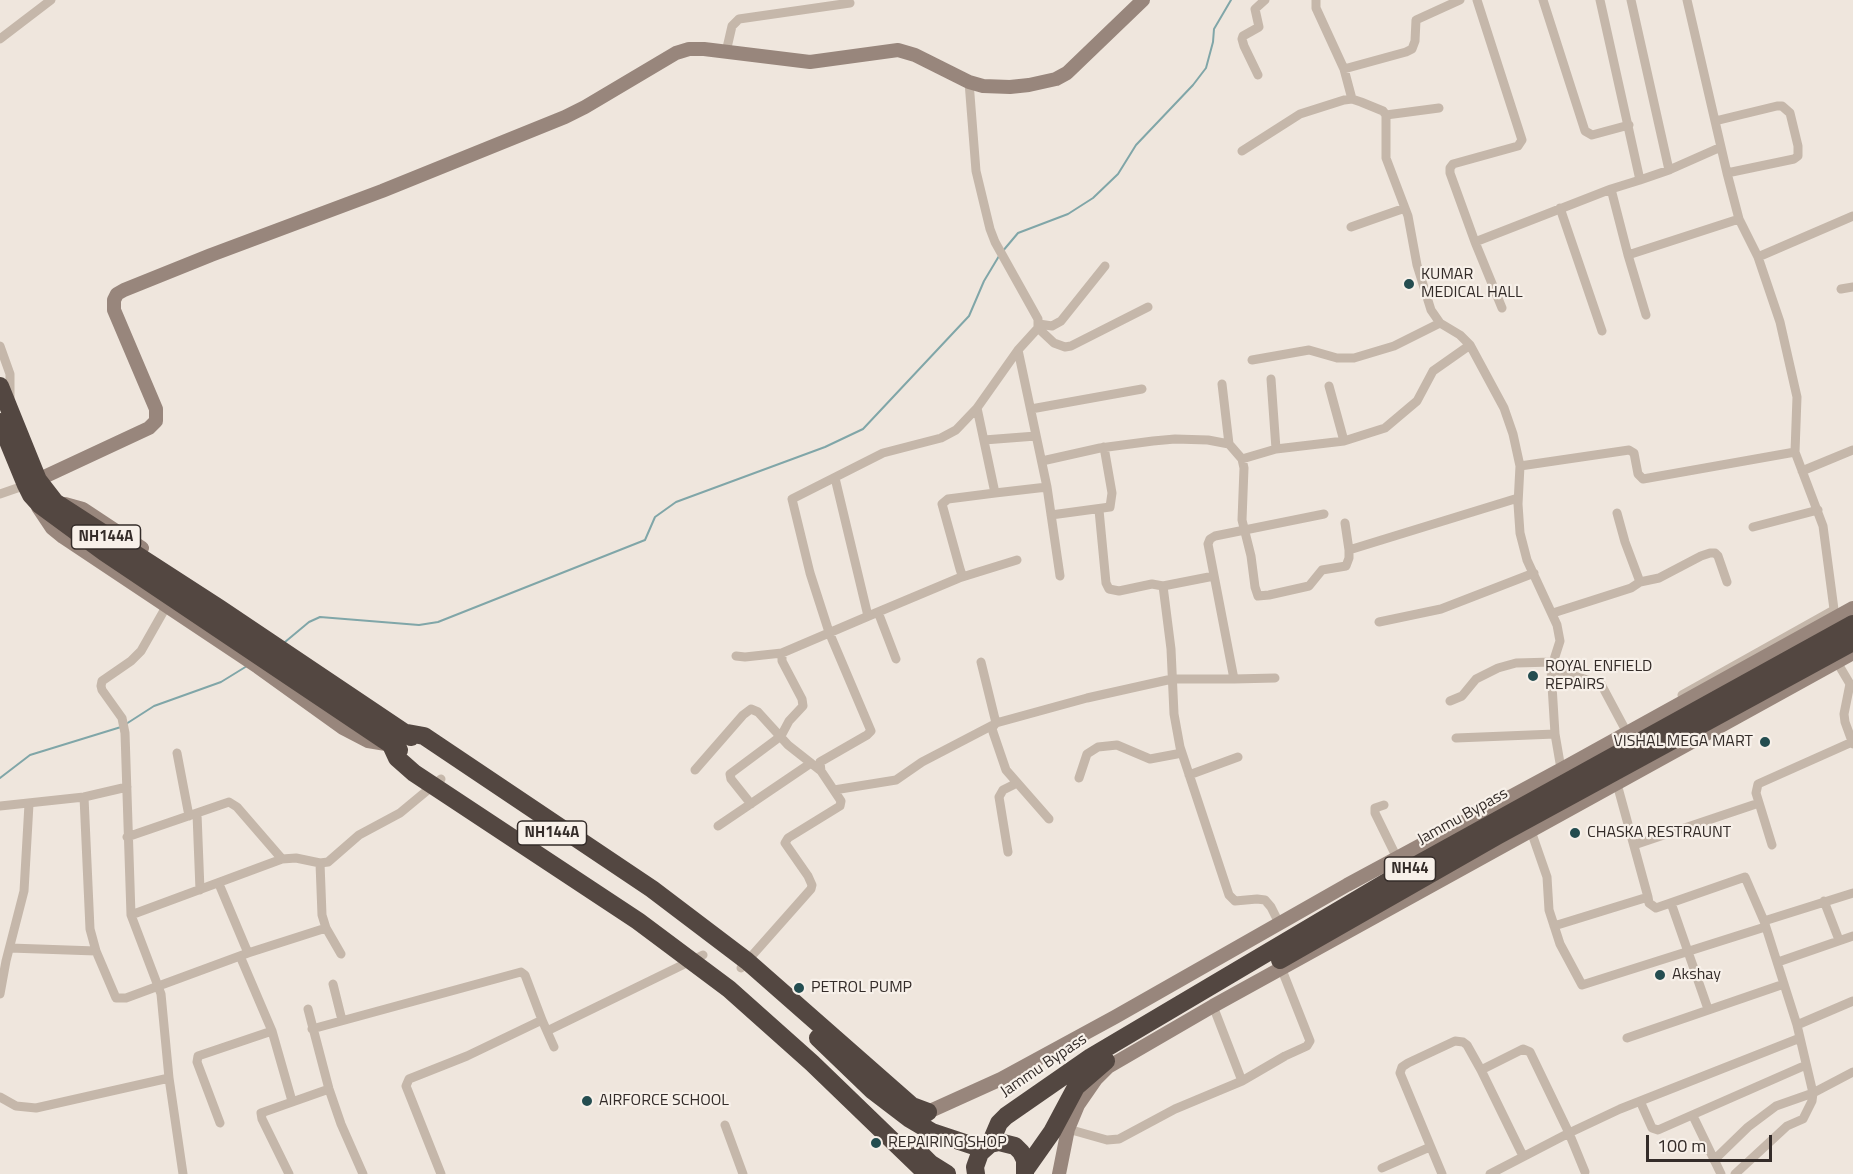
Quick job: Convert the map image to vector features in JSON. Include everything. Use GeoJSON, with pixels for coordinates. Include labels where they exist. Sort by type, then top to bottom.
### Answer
{"type":"FeatureCollection","features":[{"type":"Feature","properties":{"kind":"highway","name":"NH144A"},"geometry":{"type":"LineString","coordinates":[[0,386],[4,415],[40,505],[263,665],[397,738],[654,902],[744,964],[766,998],[812,1041],[940,1173]]}},
{"type":"Feature","properties":{"kind":"highway","name":"NH144A"},"geometry":{"type":"LineString","coordinates":[[32,487],[271,639],[397,738],[437,783],[620,895],[718,973],[766,998]]}},
{"type":"Feature","properties":{"kind":"highway","name":"Jammu Bypass"},"geometry":{"type":"LineString","coordinates":[[987,1146],[999,1123],[1006,1116],[1091,1058],[1395,878],[1563,771],[1853,624]]}},
{"type":"Feature","properties":{"kind":"highway","name":"Jammu Bypass"},"geometry":{"type":"LineString","coordinates":[[1025,1171],[1052,1132],[1077,1087],[1097,1066],[1128,1046],[1497,836],[1853,642]]}},
{"type":"Feature","properties":{"kind":"highway"},"geometry":{"type":"LineString","coordinates":[[744,964],[812,1041]]}},
{"type":"Feature","properties":{"kind":"highway"},"geometry":{"type":"LineString","coordinates":[[718,973],[764,1019],[812,1041],[912,1106],[928,1112]]}},
{"type":"Feature","properties":{"kind":"highway","name":"NH144A"},"geometry":{"type":"LineString","coordinates":[[812,1041],[910,1119],[932,1132],[987,1146]]}},
{"type":"Feature","properties":{"kind":"highway","name":"NH44"},"geometry":{"type":"LineString","coordinates":[[976,1174],[976,1160],[987,1146],[999,1142],[1015,1146],[1021,1152],[1025,1171]]}},
{"type":"Feature","properties":{"kind":"street"},"geometry":{"type":"LineString","coordinates":[[0,39],[51,0]]}},
{"type":"Feature","properties":{"kind":"street"},"geometry":{"type":"LineString","coordinates":[[0,494],[32,487],[149,428],[156,421],[156,409],[114,310],[114,300],[117,294],[212,255],[382,192],[565,117],[676,53],[704,49],[810,62],[898,50],[915,55],[969,82],[982,86],[1010,87],[1056,79],[1077,64],[1143,0]]}},
{"type":"Feature","properties":{"kind":"street"},"geometry":{"type":"LineString","coordinates":[[1258,75],[1242,39],[1259,27],[1255,9],[1264,0]]}},
{"type":"Feature","properties":{"kind":"street"},"geometry":{"type":"LineString","coordinates":[[1316,0],[1318,13],[1344,69],[1352,99]]}},
{"type":"Feature","properties":{"kind":"street"},"geometry":{"type":"LineString","coordinates":[[1344,69],[1412,49],[1415,41],[1414,24],[1416,20],[1460,0]]}},
{"type":"Feature","properties":{"kind":"street"},"geometry":{"type":"LineString","coordinates":[[1477,0],[1522,140],[1518,146],[1453,164],[1450,173],[1502,309]]}},
{"type":"Feature","properties":{"kind":"street"},"geometry":{"type":"LineString","coordinates":[[1543,0],[1585,131],[1592,135],[1629,124]]}},
{"type":"Feature","properties":{"kind":"street"},"geometry":{"type":"LineString","coordinates":[[1600,0],[1640,180]]}},
{"type":"Feature","properties":{"kind":"street"},"geometry":{"type":"LineString","coordinates":[[1630,0],[1669,170]]}},
{"type":"Feature","properties":{"kind":"street"},"geometry":{"type":"LineString","coordinates":[[1687,0],[1739,219],[1758,257],[1780,322],[1796,391],[1798,409],[1795,452],[1823,526],[1834,614]]}},
{"type":"Feature","properties":{"kind":"street"},"geometry":{"type":"LineString","coordinates":[[726,52],[732,26],[740,20],[850,3]]}},
{"type":"Feature","properties":{"kind":"street"},"geometry":{"type":"LineString","coordinates":[[969,82],[976,171],[990,229],[1039,326],[1053,343],[1065,347],[1148,308]]}},
{"type":"Feature","properties":{"kind":"street"},"geometry":{"type":"LineString","coordinates":[[1242,151],[1300,114],[1352,99],[1383,111],[1386,115],[1386,158],[1405,208],[1417,265],[1434,317],[1470,345],[1504,408],[1513,434],[1520,466],[1518,498],[1520,533],[1534,573],[1553,614],[1560,641],[1552,665],[1555,734],[1563,771]]}},
{"type":"Feature","properties":{"kind":"street"},"geometry":{"type":"LineString","coordinates":[[1715,121],[1782,106],[1790,113],[1798,146],[1798,156],[1794,159],[1727,173]]}},
{"type":"Feature","properties":{"kind":"street"},"geometry":{"type":"LineString","coordinates":[[1386,115],[1438,108]]}},
{"type":"Feature","properties":{"kind":"street"},"geometry":{"type":"LineString","coordinates":[[1475,242],[1611,189],[1669,170],[1721,147]]}},
{"type":"Feature","properties":{"kind":"street"},"geometry":{"type":"LineString","coordinates":[[1611,189],[1646,315]]}},
{"type":"Feature","properties":{"kind":"street"},"geometry":{"type":"LineString","coordinates":[[1351,227],[1405,208]]}},
{"type":"Feature","properties":{"kind":"street"},"geometry":{"type":"LineString","coordinates":[[1560,208],[1602,331]]}},
{"type":"Feature","properties":{"kind":"street"},"geometry":{"type":"LineString","coordinates":[[1758,257],[1853,216]]}},
{"type":"Feature","properties":{"kind":"street"},"geometry":{"type":"LineString","coordinates":[[1628,255],[1739,219]]}},
{"type":"Feature","properties":{"kind":"street"},"geometry":{"type":"LineString","coordinates":[[821,771],[819,766],[823,759],[871,731],[829,632],[810,573],[792,499],[883,453],[956,430],[977,408],[1018,350],[1039,326],[1052,326],[1061,321],[1105,266]]}},
{"type":"Feature","properties":{"kind":"street"},"geometry":{"type":"LineString","coordinates":[[1841,289],[1853,287]]}},
{"type":"Feature","properties":{"kind":"street"},"geometry":{"type":"LineString","coordinates":[[1252,360],[1309,350],[1337,357],[1360,357],[1394,346],[1440,323]]}},
{"type":"Feature","properties":{"kind":"street"},"geometry":{"type":"LineString","coordinates":[[1242,459],[1276,449],[1344,441],[1385,428],[1417,401],[1433,371],[1470,345]]}},
{"type":"Feature","properties":{"kind":"street"},"geometry":{"type":"LineString","coordinates":[[0,346],[9,374],[4,415]]}},
{"type":"Feature","properties":{"kind":"street"},"geometry":{"type":"LineString","coordinates":[[1018,350],[1047,487],[1060,576]]}},
{"type":"Feature","properties":{"kind":"street"},"geometry":{"type":"LineString","coordinates":[[1271,379],[1276,449]]}},
{"type":"Feature","properties":{"kind":"street"},"geometry":{"type":"LineString","coordinates":[[1222,384],[1228,444]]}},
{"type":"Feature","properties":{"kind":"street"},"geometry":{"type":"LineString","coordinates":[[1329,386],[1344,441]]}},
{"type":"Feature","properties":{"kind":"street"},"geometry":{"type":"LineString","coordinates":[[1031,409],[1143,389]]}},
{"type":"Feature","properties":{"kind":"street"},"geometry":{"type":"LineString","coordinates":[[977,408],[995,493]]}},
{"type":"Feature","properties":{"kind":"street"},"geometry":{"type":"LineString","coordinates":[[984,440],[1036,436]]}},
{"type":"Feature","properties":{"kind":"street"},"geometry":{"type":"LineString","coordinates":[[1042,461],[1104,447],[1175,439],[1219,441],[1228,444],[1242,459],[1244,468],[1241,511],[1251,556],[1256,594],[1262,597],[1309,586],[1322,570],[1346,566],[1349,550],[1345,523]]}},
{"type":"Feature","properties":{"kind":"street"},"geometry":{"type":"LineString","coordinates":[[1051,515],[1108,508],[1111,502],[1110,482],[1104,447]]}},
{"type":"Feature","properties":{"kind":"street"},"geometry":{"type":"LineString","coordinates":[[1520,466],[1629,450],[1634,453],[1638,474],[1643,479],[1795,452]]}},
{"type":"Feature","properties":{"kind":"street"},"geometry":{"type":"LineString","coordinates":[[1802,471],[1853,450]]}},
{"type":"Feature","properties":{"kind":"street"},"geometry":{"type":"LineString","coordinates":[[836,478],[868,616]]}},
{"type":"Feature","properties":{"kind":"street"},"geometry":{"type":"LineString","coordinates":[[32,487],[44,518],[63,537],[166,607],[247,654]]}},
{"type":"Feature","properties":{"kind":"street"},"geometry":{"type":"LineString","coordinates":[[959,578],[962,574],[942,504],[948,499],[1047,487]]}},
{"type":"Feature","properties":{"kind":"street"},"geometry":{"type":"LineString","coordinates":[[1349,550],[1518,498]]}},
{"type":"Feature","properties":{"kind":"street"},"geometry":{"type":"LineString","coordinates":[[1099,510],[1109,589],[1119,591],[1152,585],[1163,586],[1214,576]]}},
{"type":"Feature","properties":{"kind":"street"},"geometry":{"type":"LineString","coordinates":[[1753,527],[1818,510]]}},
{"type":"Feature","properties":{"kind":"street"},"geometry":{"type":"LineString","coordinates":[[1617,513],[1640,582]]}},
{"type":"Feature","properties":{"kind":"street"},"geometry":{"type":"LineString","coordinates":[[1234,679],[1209,550],[1210,539],[1215,536],[1324,514]]}},
{"type":"Feature","properties":{"kind":"street"},"geometry":{"type":"LineString","coordinates":[[1553,614],[1631,588],[1640,582],[1659,578],[1710,553],[1718,556],[1727,582]]}},
{"type":"Feature","properties":{"kind":"street"},"geometry":{"type":"LineString","coordinates":[[736,656],[782,653],[959,578],[1017,560]]}},
{"type":"Feature","properties":{"kind":"street"},"geometry":{"type":"LineString","coordinates":[[1379,622],[1441,609],[1534,573]]}},
{"type":"Feature","properties":{"kind":"street"},"geometry":{"type":"LineString","coordinates":[[1163,586],[1173,679],[1174,714],[1182,753],[1230,895],[1235,901],[1265,900],[1280,923]]}},
{"type":"Feature","properties":{"kind":"street"},"geometry":{"type":"LineString","coordinates":[[166,607],[136,657],[102,681],[102,690],[122,718],[125,733],[130,915],[159,985],[183,1174]]}},
{"type":"Feature","properties":{"kind":"street"},"geometry":{"type":"LineString","coordinates":[[1563,771],[1625,729],[1834,614],[1853,608]]}},
{"type":"Feature","properties":{"kind":"street"},"geometry":{"type":"LineString","coordinates":[[878,612],[896,659]]}},
{"type":"Feature","properties":{"kind":"street"},"geometry":{"type":"LineString","coordinates":[[750,804],[731,779],[730,774],[781,736],[789,721],[803,706],[802,699],[782,661],[782,653]]}},
{"type":"Feature","properties":{"kind":"street"},"geometry":{"type":"LineString","coordinates":[[1059,1174],[1068,1129],[1078,1105],[1096,1079],[1108,1067],[1213,1006],[1282,970],[1853,653]]}},
{"type":"Feature","properties":{"kind":"street"},"geometry":{"type":"LineString","coordinates":[[981,662],[994,724],[993,732],[1003,762],[1017,783],[1050,819]]}},
{"type":"Feature","properties":{"kind":"street"},"geometry":{"type":"LineString","coordinates":[[1772,844],[1756,793],[1758,784],[1853,743],[1844,714],[1850,684],[1837,662]]}},
{"type":"Feature","properties":{"kind":"street"},"geometry":{"type":"LineString","coordinates":[[1450,701],[1461,696],[1476,680],[1498,668],[1516,663],[1552,665],[1601,684],[1625,729]]}},
{"type":"Feature","properties":{"kind":"street"},"geometry":{"type":"LineString","coordinates":[[834,790],[896,780],[922,762],[994,724],[1087,698],[1173,679],[1275,678]]}},
{"type":"Feature","properties":{"kind":"street"},"geometry":{"type":"LineString","coordinates":[[928,1112],[1001,1079],[1115,1017],[1397,858],[1563,771],[1705,686]]}},
{"type":"Feature","properties":{"kind":"street"},"geometry":{"type":"LineString","coordinates":[[695,770],[743,715],[751,709],[758,712],[821,771],[841,801],[840,806],[785,840],[787,848],[808,876],[812,885],[811,889],[744,964]]}},
{"type":"Feature","properties":{"kind":"street"},"geometry":{"type":"LineString","coordinates":[[1456,738],[1555,734]]}},
{"type":"Feature","properties":{"kind":"street"},"geometry":{"type":"LineString","coordinates":[[1079,778],[1087,754],[1098,747],[1117,745],[1150,759],[1182,753]]}},
{"type":"Feature","properties":{"kind":"street"},"geometry":{"type":"LineString","coordinates":[[177,753],[193,815],[200,890]]}},
{"type":"Feature","properties":{"kind":"street"},"geometry":{"type":"LineString","coordinates":[[1189,775],[1238,757]]}},
{"type":"Feature","properties":{"kind":"street"},"geometry":{"type":"LineString","coordinates":[[718,826],[811,763]]}},
{"type":"Feature","properties":{"kind":"street"},"geometry":{"type":"LineString","coordinates":[[130,915],[282,859],[296,858],[320,863],[333,859],[359,835],[400,813],[437,783]]}},
{"type":"Feature","properties":{"kind":"street"},"geometry":{"type":"LineString","coordinates":[[1008,852],[999,797],[1003,790],[1017,783]]}},
{"type":"Feature","properties":{"kind":"street"},"geometry":{"type":"LineString","coordinates":[[1617,784],[1649,903],[1656,908],[1745,877],[1778,962],[1797,1025],[1812,1101],[1803,1119],[1788,1126],[1735,1174]]}},
{"type":"Feature","properties":{"kind":"street"},"geometry":{"type":"LineString","coordinates":[[0,806],[84,797],[127,787]]}},
{"type":"Feature","properties":{"kind":"street"},"geometry":{"type":"LineString","coordinates":[[84,797],[90,920],[96,951],[116,999],[126,998],[244,954],[326,928]]}},
{"type":"Feature","properties":{"kind":"street"},"geometry":{"type":"LineString","coordinates":[[127,837],[225,803],[233,803],[282,859]]}},
{"type":"Feature","properties":{"kind":"street"},"geometry":{"type":"LineString","coordinates":[[1634,845],[1759,803]]}},
{"type":"Feature","properties":{"kind":"street"},"geometry":{"type":"LineString","coordinates":[[0,994],[3,960],[10,948],[24,891],[29,804]]}},
{"type":"Feature","properties":{"kind":"street"},"geometry":{"type":"LineString","coordinates":[[1384,805],[1377,806],[1374,810],[1397,858]]}},
{"type":"Feature","properties":{"kind":"street"},"geometry":{"type":"LineString","coordinates":[[1531,831],[1547,877],[1549,910],[1554,927],[1560,944],[1582,985],[1853,893]]}},
{"type":"Feature","properties":{"kind":"street"},"geometry":{"type":"LineString","coordinates":[[320,863],[322,915],[326,928],[341,954]]}},
{"type":"Feature","properties":{"kind":"street"},"geometry":{"type":"LineString","coordinates":[[219,884],[272,1031],[292,1101]]}},
{"type":"Feature","properties":{"kind":"street"},"geometry":{"type":"LineString","coordinates":[[1554,927],[1648,897]]}},
{"type":"Feature","properties":{"kind":"street"},"geometry":{"type":"LineString","coordinates":[[1824,901],[1839,940]]}},
{"type":"Feature","properties":{"kind":"street"},"geometry":{"type":"LineString","coordinates":[[1671,903],[1708,1009]]}},
{"type":"Feature","properties":{"kind":"street"},"geometry":{"type":"LineString","coordinates":[[1778,962],[1853,936]]}},
{"type":"Feature","properties":{"kind":"street"},"geometry":{"type":"LineString","coordinates":[[10,948],[96,951]]}},
{"type":"Feature","properties":{"kind":"street"},"geometry":{"type":"LineString","coordinates":[[547,1031],[698,958]]}},
{"type":"Feature","properties":{"kind":"street"},"geometry":{"type":"LineString","coordinates":[[1068,1129],[1112,1141],[1175,1109],[1242,1082],[1310,1043],[1282,970]]}},
{"type":"Feature","properties":{"kind":"street"},"geometry":{"type":"LineString","coordinates":[[312,1029],[521,972],[525,975],[554,1047]]}},
{"type":"Feature","properties":{"kind":"street"},"geometry":{"type":"LineString","coordinates":[[333,984],[342,1020]]}},
{"type":"Feature","properties":{"kind":"street"},"geometry":{"type":"LineString","coordinates":[[1627,1038],[1784,984]]}},
{"type":"Feature","properties":{"kind":"street"},"geometry":{"type":"LineString","coordinates":[[1797,1025],[1853,1001]]}},
{"type":"Feature","properties":{"kind":"street"},"geometry":{"type":"LineString","coordinates":[[1213,1006],[1242,1082]]}},
{"type":"Feature","properties":{"kind":"street"},"geometry":{"type":"LineString","coordinates":[[308,1009],[328,1089],[363,1174]]}},
{"type":"Feature","properties":{"kind":"street"},"geometry":{"type":"LineString","coordinates":[[441,1174],[408,1091],[407,1082],[542,1020]]}},
{"type":"Feature","properties":{"kind":"street"},"geometry":{"type":"LineString","coordinates":[[220,1123],[197,1062],[198,1056],[272,1031]]}},
{"type":"Feature","properties":{"kind":"street"},"geometry":{"type":"LineString","coordinates":[[1490,1174],[1569,1132],[1640,1101],[1800,1038]]}},
{"type":"Feature","properties":{"kind":"street"},"geometry":{"type":"LineString","coordinates":[[1442,1174],[1399,1076],[1402,1067],[1458,1040],[1467,1045],[1481,1070],[1522,1156]]}},
{"type":"Feature","properties":{"kind":"street"},"geometry":{"type":"LineString","coordinates":[[1481,1070],[1527,1049],[1569,1132],[1586,1172]]}},
{"type":"Feature","properties":{"kind":"street"},"geometry":{"type":"LineString","coordinates":[[1640,1101],[1654,1130],[1693,1116],[1806,1065]]}},
{"type":"Feature","properties":{"kind":"street"},"geometry":{"type":"LineString","coordinates":[[1714,1160],[1748,1127],[1776,1106],[1812,1093],[1853,1072]]}},
{"type":"Feature","properties":{"kind":"street"},"geometry":{"type":"LineString","coordinates":[[0,1097],[16,1106],[36,1108],[169,1077]]}},
{"type":"Feature","properties":{"kind":"street"},"geometry":{"type":"LineString","coordinates":[[289,1174],[260,1116],[261,1113],[328,1089]]}},
{"type":"Feature","properties":{"kind":"street"},"geometry":{"type":"LineString","coordinates":[[1693,1116],[1721,1174]]}},
{"type":"Feature","properties":{"kind":"street"},"geometry":{"type":"LineString","coordinates":[[725,1125],[743,1174]]}},
{"type":"Feature","properties":{"kind":"street"},"geometry":{"type":"LineString","coordinates":[[1382,1168],[1430,1147]]}},
{"type":"Feature","properties":{"kind":"waterway"},"geometry":{"type":"LineString","coordinates":[[1002,252],[1018,233],[1068,214],[1093,198],[1118,174],[1136,145],[1193,85],[1206,68],[1214,29],[1231,0]]}},
{"type":"Feature","properties":{"kind":"waterway"},"geometry":{"type":"LineString","coordinates":[[285,642],[309,622],[320,617],[419,625],[438,622],[645,540],[655,517],[676,502],[825,447],[863,429],[969,316],[984,281],[999,256]]}},
{"type":"Feature","properties":{"kind":"waterway"},"geometry":{"type":"LineString","coordinates":[[126,724],[154,706],[221,682],[247,666]]}},
{"type":"Feature","properties":{"kind":"waterway"},"geometry":{"type":"LineString","coordinates":[[0,778],[30,755],[121,727]]}},
{"type":"Feature","properties":{"kind":"place","name":"KUMAR MEDICAL HALL"},"geometry":{"type":"Point","coordinates":[1409,284]}},
{"type":"Feature","properties":{"kind":"place","name":"ROYAL ENFIELD REPAIRS"},"geometry":{"type":"Point","coordinates":[1533,676]}},
{"type":"Feature","properties":{"kind":"place","name":"VISHAL MEGA MART"},"geometry":{"type":"Point","coordinates":[1765,742]}},
{"type":"Feature","properties":{"kind":"place","name":"CHASKA RESTRAUNT"},"geometry":{"type":"Point","coordinates":[1575,833]}},
{"type":"Feature","properties":{"kind":"place","name":"Akshay"},"geometry":{"type":"Point","coordinates":[1660,975]}},
{"type":"Feature","properties":{"kind":"place","name":"PETROL PUMP"},"geometry":{"type":"Point","coordinates":[799,988]}},
{"type":"Feature","properties":{"kind":"place","name":"AIRFORCE SCHOOL"},"geometry":{"type":"Point","coordinates":[587,1101]}},
{"type":"Feature","properties":{"kind":"place","name":"REPAIRING SHOP"},"geometry":{"type":"Point","coordinates":[876,1143]}}]}
